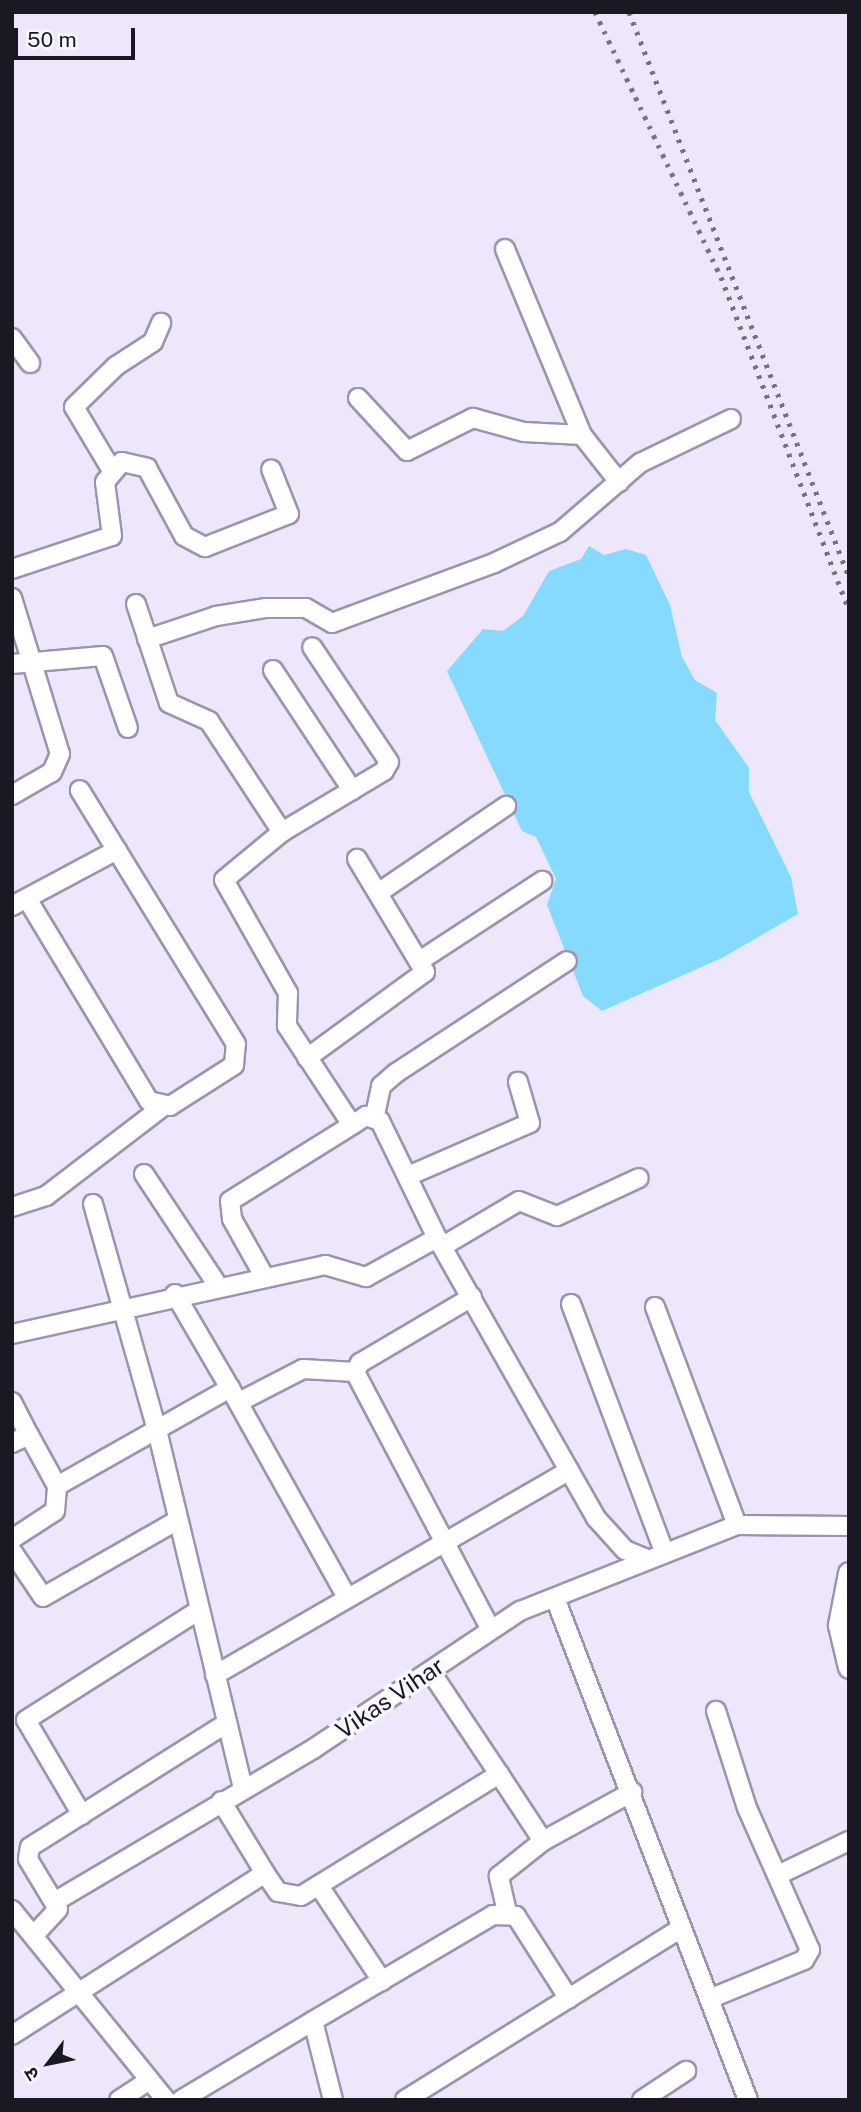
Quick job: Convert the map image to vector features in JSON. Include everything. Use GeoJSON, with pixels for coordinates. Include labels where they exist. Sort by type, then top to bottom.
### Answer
{"type":"FeatureCollection","features":[{"type":"Feature","properties":{"kind":"street"},"geometry":{"type":"LineString","coordinates":[[505,249],[582,435],[619,482]]}},
{"type":"Feature","properties":{"kind":"street"},"geometry":{"type":"LineString","coordinates":[[111,469],[74,407],[116,366],[153,342],[161,323]]}},
{"type":"Feature","properties":{"kind":"street"},"geometry":{"type":"LineString","coordinates":[[12,338],[30,362]]}},
{"type":"Feature","properties":{"kind":"street"},"geometry":{"type":"LineString","coordinates":[[358,398],[407,451],[473,418],[524,432],[582,435]]}},
{"type":"Feature","properties":{"kind":"street"},"geometry":{"type":"LineString","coordinates":[[147,639],[267,608],[306,608],[332,623],[494,563],[560,532],[619,482],[664,449],[731,419]]}},
{"type":"Feature","properties":{"kind":"street"},"geometry":{"type":"LineString","coordinates":[[12,569],[112,536],[105,482],[111,469],[131,461],[147,468],[184,536],[205,547],[289,514],[271,469]]}},
{"type":"Feature","properties":{"kind":"street"},"geometry":{"type":"LineString","coordinates":[[12,598],[60,761],[12,795]]}},
{"type":"Feature","properties":{"kind":"street"},"geometry":{"type":"LineString","coordinates":[[136,604],[169,703],[209,721],[282,832]]}},
{"type":"Feature","properties":{"kind":"street"},"geometry":{"type":"LineString","coordinates":[[312,648],[389,762],[352,790],[282,832],[230,871],[224,884],[288,993],[284,1020],[352,1125]]}},
{"type":"Feature","properties":{"kind":"street"},"geometry":{"type":"LineString","coordinates":[[12,664],[34,666],[103,656],[128,728]]}},
{"type":"Feature","properties":{"kind":"street"},"geometry":{"type":"LineString","coordinates":[[273,670],[352,790]]}},
{"type":"Feature","properties":{"kind":"street"},"geometry":{"type":"LineString","coordinates":[[12,1207],[46,1196],[161,1108],[239,1056],[80,790]]}},
{"type":"Feature","properties":{"kind":"street"},"geometry":{"type":"LineString","coordinates":[[378,893],[506,806]]}},
{"type":"Feature","properties":{"kind":"street"},"geometry":{"type":"LineString","coordinates":[[117,850],[21,904],[149,1101],[161,1108]]}},
{"type":"Feature","properties":{"kind":"street"},"geometry":{"type":"LineString","coordinates":[[307,1058],[418,983],[425,972],[421,960],[357,859]]}},
{"type":"Feature","properties":{"kind":"street"},"geometry":{"type":"LineString","coordinates":[[421,960],[542,881]]}},
{"type":"Feature","properties":{"kind":"street"},"geometry":{"type":"LineString","coordinates":[[567,961],[396,1073],[381,1086],[375,1115],[440,1242],[569,1471],[611,1537],[645,1558]]}},
{"type":"Feature","properties":{"kind":"street"},"geometry":{"type":"LineString","coordinates":[[408,1176],[530,1123],[518,1082]]}},
{"type":"Feature","properties":{"kind":"street"},"geometry":{"type":"LineString","coordinates":[[264,1276],[232,1219],[230,1201],[352,1125],[375,1115]]}},
{"type":"Feature","properties":{"kind":"street"},"geometry":{"type":"LineString","coordinates":[[144,1174],[218,1286]]}},
{"type":"Feature","properties":{"kind":"street"},"geometry":{"type":"LineString","coordinates":[[12,1334],[175,1294],[325,1265],[366,1277],[519,1201],[556,1216],[639,1178]]}},
{"type":"Feature","properties":{"kind":"street"},"geometry":{"type":"LineString","coordinates":[[93,1204],[157,1430],[243,1789]]}},
{"type":"Feature","properties":{"kind":"street"},"geometry":{"type":"LineString","coordinates":[[175,1294],[347,1597]]}},
{"type":"Feature","properties":{"kind":"street"},"geometry":{"type":"LineString","coordinates":[[355,1372],[360,1363],[472,1297]]}},
{"type":"Feature","properties":{"kind":"street"},"geometry":{"type":"LineString","coordinates":[[571,1304],[664,1551]]}},
{"type":"Feature","properties":{"kind":"street"},"geometry":{"type":"LineString","coordinates":[[655,1307],[737,1525],[849,1526]]}},
{"type":"Feature","properties":{"kind":"street"},"geometry":{"type":"LineString","coordinates":[[57,1486],[157,1430],[234,1395],[303,1369],[355,1372]]}},
{"type":"Feature","properties":{"kind":"street"},"geometry":{"type":"LineString","coordinates":[[355,1372],[489,1626]]}},
{"type":"Feature","properties":{"kind":"street"},"geometry":{"type":"LineString","coordinates":[[12,1402],[57,1486],[55,1511],[12,1539]]}},
{"type":"Feature","properties":{"kind":"street"},"geometry":{"type":"LineString","coordinates":[[12,1443],[29,1435]]}},
{"type":"Feature","properties":{"kind":"street"},"geometry":{"type":"LineString","coordinates":[[215,1675],[569,1471]]}},
{"type":"Feature","properties":{"kind":"street"},"geometry":{"type":"LineString","coordinates":[[12,1551],[43,1597],[178,1520]]}},
{"type":"Feature","properties":{"kind":"street","name":"Vikas Vihar"},"geometry":{"type":"LineString","coordinates":[[56,1901],[431,1672],[489,1626],[645,1558],[737,1525]]}},
{"type":"Feature","properties":{"kind":"street"},"geometry":{"type":"LineString","coordinates":[[849,1573],[841,1599],[849,1667]]}},
{"type":"Feature","properties":{"kind":"street"},"geometry":{"type":"LineString","coordinates":[[555,1598],[632,1792],[680,1929],[748,2100]]}},
{"type":"Feature","properties":{"kind":"street"},"geometry":{"type":"LineString","coordinates":[[82,1815],[26,1720],[200,1610]]}},
{"type":"Feature","properties":{"kind":"street"},"geometry":{"type":"LineString","coordinates":[[431,1672],[543,1841]]}},
{"type":"Feature","properties":{"kind":"street"},"geometry":{"type":"LineString","coordinates":[[709,1999],[809,1957],[778,1875],[747,1808],[716,1711]]}},
{"type":"Feature","properties":{"kind":"street"},"geometry":{"type":"LineString","coordinates":[[34,1935],[55,1917],[56,1901],[27,1853],[227,1723]]}},
{"type":"Feature","properties":{"kind":"street"},"geometry":{"type":"LineString","coordinates":[[221,1801],[265,1873],[290,1898],[319,1886],[499,1774]]}},
{"type":"Feature","properties":{"kind":"street"},"geometry":{"type":"LineString","coordinates":[[569,1998],[524,1925],[507,1912],[499,1876],[543,1841],[632,1792]]}},
{"type":"Feature","properties":{"kind":"street"},"geometry":{"type":"LineString","coordinates":[[778,1875],[849,1841]]}},
{"type":"Feature","properties":{"kind":"street"},"geometry":{"type":"LineString","coordinates":[[12,2035],[83,1993],[265,1873]]}},
{"type":"Feature","properties":{"kind":"street"},"geometry":{"type":"LineString","coordinates":[[319,1886],[382,1980]]}},
{"type":"Feature","properties":{"kind":"street"},"geometry":{"type":"LineString","coordinates":[[12,1910],[83,1993],[147,2082],[166,2100]]}},
{"type":"Feature","properties":{"kind":"street"},"geometry":{"type":"LineString","coordinates":[[181,2100],[382,1980],[507,1912]]}},
{"type":"Feature","properties":{"kind":"street"},"geometry":{"type":"LineString","coordinates":[[405,2100],[680,1929]]}},
{"type":"Feature","properties":{"kind":"street"},"geometry":{"type":"LineString","coordinates":[[313,2021],[333,2100]]}},
{"type":"Feature","properties":{"kind":"street"},"geometry":{"type":"LineString","coordinates":[[642,2100],[686,2071]]}},
{"type":"Feature","properties":{"kind":"street"},"geometry":{"type":"LineString","coordinates":[[118,2100],[147,2082]]}},
{"type":"Feature","properties":{"kind":"water"},"geometry":{"type":"Polygon","coordinates":[[[589,546],[604,555],[626,549],[646,555],[670,605],[682,657],[695,680],[717,693],[715,720],[749,768],[749,792],[791,877],[798,914],[722,958],[602,1011],[583,996],[547,905],[556,879],[536,837],[522,831],[447,671],[483,629],[503,631],[523,616],[549,571],[581,559],[589,546]]]}},
{"type":"Feature","properties":{"kind":"railway"},"geometry":{"type":"LineString","coordinates":[[595,12],[721,277],[849,611]]}},
{"type":"Feature","properties":{"kind":"railway"},"geometry":{"type":"LineString","coordinates":[[629,12],[849,577]]}}]}
